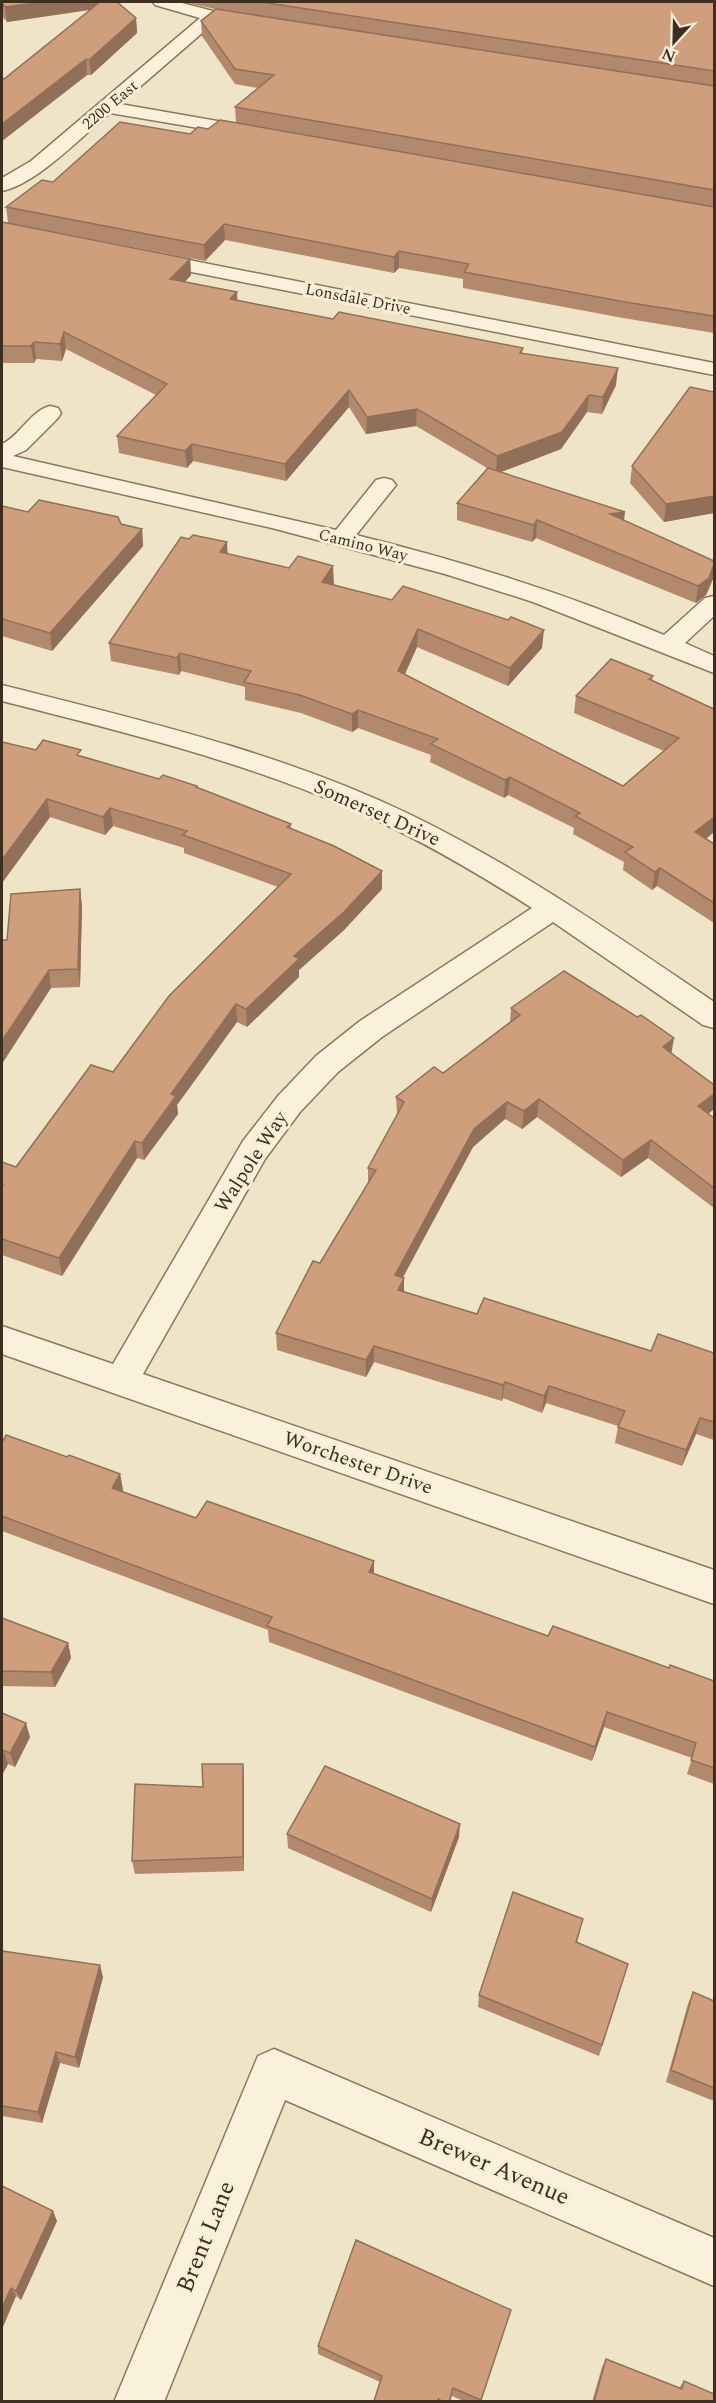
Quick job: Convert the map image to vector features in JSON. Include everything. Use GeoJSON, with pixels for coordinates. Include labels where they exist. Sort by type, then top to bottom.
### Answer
{"type":"FeatureCollection","features":[{"type":"Feature","properties":{"kind":"street"},"geometry":{"type":"LineString","coordinates":[[161,2],[212,16],[272,24]]}},
{"type":"Feature","properties":{"kind":"street","name":"2200 East"},"geometry":{"type":"LineString","coordinates":[[2,185],[38,165],[212,16]]}},
{"type":"Feature","properties":{"kind":"street"},"geometry":{"type":"LineString","coordinates":[[108,106],[273,135]]}},
{"type":"Feature","properties":{"kind":"street","name":"Lonsdale Drive"},"geometry":{"type":"LineString","coordinates":[[130,255],[714,369]]}},
{"type":"Feature","properties":{"kind":"street"},"geometry":{"type":"LineString","coordinates":[[2,453],[18,445],[50,413]]}},
{"type":"Feature","properties":{"kind":"street","name":"Camino Way"},"geometry":{"type":"LineString","coordinates":[[2,460],[420,559],[587,611],[714,664]]}},
{"type":"Feature","properties":{"kind":"street"},"geometry":{"type":"LineString","coordinates":[[341,539],[384,485]]}},
{"type":"Feature","properties":{"kind":"street"},"geometry":{"type":"LineString","coordinates":[[669,644],[714,603]]}},
{"type":"Feature","properties":{"kind":"street","name":"Somerset Drive"},"geometry":{"type":"LineString","coordinates":[[2,693],[169,735],[280,771],[397,819],[489,867],[714,1017]]}},
{"type":"Feature","properties":{"kind":"street","name":"Walpole Way"},"geometry":{"type":"LineString","coordinates":[[121,1381],[254,1150],[289,1104],[327,1064],[371,1029],[553,908]]}},
{"type":"Feature","properties":{"kind":"street","name":"Worchester Drive"},"geometry":{"type":"LineString","coordinates":[[2,1340],[714,1587]]}},
{"type":"Feature","properties":{"kind":"street","name":"Brewer Avenue"},"geometry":{"type":"LineString","coordinates":[[274,2072],[714,2262]]}},
{"type":"Feature","properties":{"kind":"street","name":"Brent Lane"},"geometry":{"type":"LineString","coordinates":[[139,2402],[274,2072]]}},
{"type":"Feature","properties":{"kind":"building"},"geometry":{"type":"Polygon","coordinates":[[[2,2],[43,2],[5,7],[2,2]]]}},
{"type":"Feature","properties":{"kind":"building"},"geometry":{"type":"Polygon","coordinates":[[[100,2],[117,2],[136,18],[89,60],[86,59],[2,124],[2,78],[4,79],[100,2]]]}},
{"type":"Feature","properties":{"kind":"building"},"geometry":{"type":"Polygon","coordinates":[[[261,2],[714,2],[714,71],[261,2]]]}},
{"type":"Feature","properties":{"kind":"building"},"geometry":{"type":"Polygon","coordinates":[[[216,9],[714,86],[714,190],[235,107],[274,75],[235,69],[201,21],[216,9]]]}},
{"type":"Feature","properties":{"kind":"building"},"geometry":{"type":"Polygon","coordinates":[[[220,120],[714,207],[714,316],[464,272],[469,264],[399,251],[394,257],[224,224],[204,245],[6,207],[42,180],[53,182],[120,122],[190,134],[198,127],[208,129],[220,120]]]}},
{"type":"Feature","properties":{"kind":"building"},"geometry":{"type":"Polygon","coordinates":[[[2,222],[190,259],[170,279],[237,292],[230,299],[333,319],[339,312],[523,348],[520,353],[618,368],[603,397],[589,395],[562,432],[497,456],[417,409],[367,417],[349,390],[285,464],[192,444],[185,451],[117,436],[167,384],[64,332],[60,344],[34,342],[31,346],[2,346],[2,222]]]}},
{"type":"Feature","properties":{"kind":"building"},"geometry":{"type":"Polygon","coordinates":[[[690,387],[714,392],[714,496],[666,504],[632,466],[690,387]]]}},
{"type":"Feature","properties":{"kind":"building"},"geometry":{"type":"Polygon","coordinates":[[[488,468],[625,512],[610,514],[714,561],[709,578],[698,586],[537,520],[534,525],[457,503],[488,468]]]}},
{"type":"Feature","properties":{"kind":"building"},"geometry":{"type":"Polygon","coordinates":[[[39,500],[118,517],[121,524],[142,529],[50,633],[2,619],[2,506],[28,512],[39,500]]]}},
{"type":"Feature","properties":{"kind":"building"},"geometry":{"type":"Polygon","coordinates":[[[193,535],[227,542],[220,552],[289,568],[298,556],[333,566],[322,582],[392,600],[403,586],[508,620],[511,617],[544,630],[510,668],[418,629],[398,671],[623,786],[679,738],[576,696],[611,659],[653,676],[649,679],[714,709],[714,817],[695,832],[714,844],[714,903],[660,868],[655,872],[625,852],[633,847],[575,816],[580,813],[510,777],[505,780],[431,744],[438,739],[358,710],[352,714],[300,695],[244,682],[251,671],[180,653],[177,658],[109,643],[181,537],[189,539],[193,535]]]}},
{"type":"Feature","properties":{"kind":"building"},"geometry":{"type":"Polygon","coordinates":[[[43,740],[81,750],[77,755],[159,779],[163,775],[197,786],[291,824],[287,827],[334,846],[382,871],[344,912],[294,956],[299,959],[246,1009],[236,1004],[171,1094],[176,1096],[142,1143],[135,1141],[59,1258],[2,1239],[2,1162],[16,1167],[91,1065],[113,1072],[169,996],[291,874],[183,835],[187,831],[110,808],[103,817],[47,799],[2,860],[2,742],[36,750],[43,740]]]}},
{"type":"Feature","properties":{"kind":"building"},"geometry":{"type":"Polygon","coordinates":[[[80,889],[78,969],[49,970],[2,1041],[2,940],[7,940],[11,894],[80,889]]]}},
{"type":"Feature","properties":{"kind":"building"},"geometry":{"type":"Polygon","coordinates":[[[564,971],[637,1017],[641,1015],[674,1038],[663,1047],[714,1085],[714,1094],[698,1106],[714,1118],[714,1188],[651,1140],[623,1160],[539,1099],[524,1111],[507,1102],[474,1129],[395,1275],[404,1278],[398,1290],[477,1314],[484,1298],[651,1351],[658,1334],[714,1353],[714,1422],[700,1418],[686,1450],[618,1427],[625,1411],[549,1386],[544,1396],[505,1382],[503,1385],[374,1346],[366,1360],[276,1333],[313,1261],[320,1263],[376,1170],[368,1168],[404,1102],[396,1097],[434,1067],[443,1073],[520,1015],[511,1008],[564,971]]]}},
{"type":"Feature","properties":{"kind":"building"},"geometry":{"type":"Polygon","coordinates":[[[6,1435],[120,1474],[112,1488],[196,1518],[207,1501],[374,1561],[369,1572],[548,1636],[553,1626],[669,1668],[670,1665],[714,1681],[714,1768],[691,1760],[696,1743],[607,1712],[595,1747],[267,1626],[272,1617],[2,1516],[2,1443],[6,1435]]]}},
{"type":"Feature","properties":{"kind":"building"},"geometry":{"type":"Polygon","coordinates":[[[2,1618],[68,1643],[51,1672],[2,1671],[2,1618]]]}},
{"type":"Feature","properties":{"kind":"building"},"geometry":{"type":"Polygon","coordinates":[[[2,1713],[26,1723],[10,1753],[3,1750],[2,1753],[2,1713]]]}},
{"type":"Feature","properties":{"kind":"building"},"geometry":{"type":"Polygon","coordinates":[[[202,1764],[243,1764],[243,1857],[132,1861],[135,1784],[203,1787],[202,1764]]]}},
{"type":"Feature","properties":{"kind":"building"},"geometry":{"type":"Polygon","coordinates":[[[325,1766],[460,1824],[432,1899],[287,1834],[325,1766]]]}},
{"type":"Feature","properties":{"kind":"building"},"geometry":{"type":"Polygon","coordinates":[[[513,1892],[583,1919],[576,1942],[628,1964],[602,2045],[479,1995],[513,1892]]]}},
{"type":"Feature","properties":{"kind":"building"},"geometry":{"type":"Polygon","coordinates":[[[2,1951],[100,1965],[75,2057],[56,2052],[38,2112],[2,2106],[2,1951]]]}},
{"type":"Feature","properties":{"kind":"building"},"geometry":{"type":"Polygon","coordinates":[[[693,1992],[714,2001],[714,2088],[671,2070],[693,1992]]]}},
{"type":"Feature","properties":{"kind":"building"},"geometry":{"type":"Polygon","coordinates":[[[2,2186],[53,2211],[16,2291],[11,2288],[2,2308],[2,2186]]]}},
{"type":"Feature","properties":{"kind":"building"},"geometry":{"type":"Polygon","coordinates":[[[356,2240],[511,2310],[481,2400],[453,2388],[449,2402],[438,2399],[437,2402],[375,2402],[382,2376],[318,2346],[356,2240]]]}},
{"type":"Feature","properties":{"kind":"building"},"geometry":{"type":"Polygon","coordinates":[[[606,2359],[682,2389],[684,2381],[714,2394],[714,2402],[594,2402],[606,2359]]]}}]}
